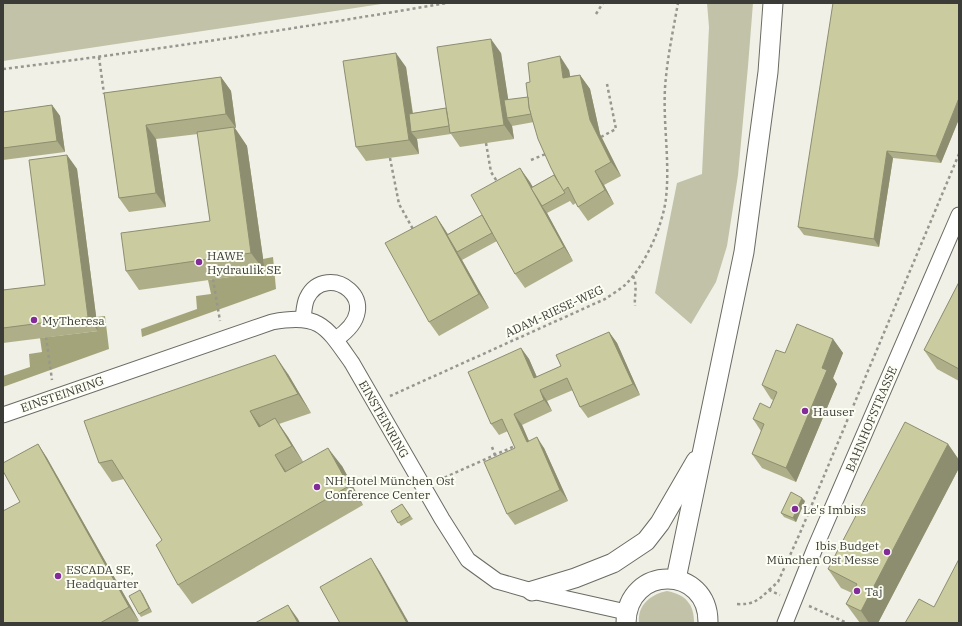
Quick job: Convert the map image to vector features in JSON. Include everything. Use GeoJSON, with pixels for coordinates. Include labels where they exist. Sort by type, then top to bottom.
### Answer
{"type":"FeatureCollection","features":[{"type":"Feature","properties":{"kind":"street"},"geometry":{"type":"LineString","coordinates":[[676,579],[744,252],[768,72],[772,3]]}},
{"type":"Feature","properties":{"kind":"street","name":"BAHNHOFSTRASSE"},"geometry":{"type":"LineString","coordinates":[[785,623],[815,548],[959,216]]}},
{"type":"Feature","properties":{"kind":"street"},"geometry":{"type":"LineString","coordinates":[[303,318],[307,298],[316,287],[328,282],[336,282],[342,285],[353,294],[358,307],[357,314],[351,326],[345,333],[336,339]]}},
{"type":"Feature","properties":{"kind":"street","name":"EINSTEINRING"},"geometry":{"type":"LineString","coordinates":[[3,415],[272,322],[289,318],[303,318],[316,322],[325,328],[336,339],[352,362],[438,513],[468,560],[498,581],[626,618]]}},
{"type":"Feature","properties":{"kind":"street"},"geometry":{"type":"LineString","coordinates":[[532,591],[575,578],[613,563],[646,541],[660,523],[704,447]]}},
{"type":"Feature","properties":{"kind":"street"},"geometry":{"type":"LineString","coordinates":[[626,618],[630,602],[636,592],[644,585],[654,580],[665,578],[676,579],[690,586],[701,596],[706,606],[708,623]]}},
{"type":"Feature","properties":{"kind":"path"},"geometry":{"type":"LineString","coordinates":[[3,69],[99,57],[312,26],[447,3]]}},
{"type":"Feature","properties":{"kind":"path"},"geometry":{"type":"LineString","coordinates":[[596,14],[603,3]]}},
{"type":"Feature","properties":{"kind":"path","name":"ADAM-RIESE-WEG"},"geometry":{"type":"LineString","coordinates":[[375,403],[605,299],[624,286],[633,276],[647,253],[658,227],[666,198],[667,168],[665,88],[678,3]]}},
{"type":"Feature","properties":{"kind":"path"},"geometry":{"type":"LineString","coordinates":[[99,57],[104,94]]}},
{"type":"Feature","properties":{"kind":"path"},"geometry":{"type":"LineString","coordinates":[[601,137],[616,129],[607,84]]}},
{"type":"Feature","properties":{"kind":"path"},"geometry":{"type":"LineString","coordinates":[[486,143],[491,172],[498,184]]}},
{"type":"Feature","properties":{"kind":"path"},"geometry":{"type":"LineString","coordinates":[[531,160],[548,153]]}},
{"type":"Feature","properties":{"kind":"path"},"geometry":{"type":"LineString","coordinates":[[736,604],[748,605],[760,599],[778,582],[959,154]]}},
{"type":"Feature","properties":{"kind":"path"},"geometry":{"type":"LineString","coordinates":[[390,158],[399,204],[418,236]]}},
{"type":"Feature","properties":{"kind":"path"},"geometry":{"type":"LineString","coordinates":[[633,276],[636,283],[634,298],[635,306]]}},
{"type":"Feature","properties":{"kind":"path"},"geometry":{"type":"LineString","coordinates":[[213,279],[220,321]]}},
{"type":"Feature","properties":{"kind":"path"},"geometry":{"type":"LineString","coordinates":[[46,337],[52,380]]}},
{"type":"Feature","properties":{"kind":"path"},"geometry":{"type":"LineString","coordinates":[[439,480],[517,444]]}},
{"type":"Feature","properties":{"kind":"path"},"geometry":{"type":"LineString","coordinates":[[492,447],[495,455]]}},
{"type":"Feature","properties":{"kind":"path"},"geometry":{"type":"LineString","coordinates":[[769,590],[813,607],[847,623]]}},
{"type":"Feature","properties":{"kind":"shaded area"},"geometry":{"type":"Polygon","coordinates":[[[3,3],[388,3],[3,61],[3,3]]]}},
{"type":"Feature","properties":{"kind":"shaded area"},"geometry":{"type":"Polygon","coordinates":[[[707,3],[753,3],[738,175],[727,246],[716,282],[691,324],[655,293],[677,183],[702,174],[709,27],[707,3]]]}},
{"type":"Feature","properties":{"kind":"shaded area"},"geometry":{"type":"Polygon","coordinates":[[[273,257],[276,289],[142,337],[141,329],[197,309],[196,296],[211,294],[208,280],[264,272],[263,259],[273,257]]]}},
{"type":"Feature","properties":{"kind":"shaded area"},"geometry":{"type":"Polygon","coordinates":[[[105,316],[109,349],[3,387],[3,376],[30,367],[29,354],[42,352],[40,338],[98,331],[96,317],[105,316]]]}},
{"type":"Feature","properties":{"kind":"shaded area"},"geometry":{"type":"Polygon","coordinates":[[[667,591],[679,595],[688,601],[694,616],[694,623],[639,623],[640,611],[646,601],[661,592],[667,591]]]}},
{"type":"Feature","properties":{"kind":"building"},"geometry":{"type":"Polygon","coordinates":[[[833,3],[959,3],[959,98],[936,156],[887,151],[874,239],[798,227],[833,3]]]}},
{"type":"Feature","properties":{"kind":"building"},"geometry":{"type":"Polygon","coordinates":[[[491,39],[504,125],[450,133],[437,47],[491,39]]]}},
{"type":"Feature","properties":{"kind":"building"},"geometry":{"type":"Polygon","coordinates":[[[396,53],[409,140],[356,147],[343,61],[396,53]]]}},
{"type":"Feature","properties":{"kind":"building"},"geometry":{"type":"Polygon","coordinates":[[[560,56],[563,78],[580,75],[590,120],[611,162],[595,171],[605,190],[578,207],[568,187],[563,191],[538,139],[529,108],[526,83],[530,82],[528,63],[560,56]]]}},
{"type":"Feature","properties":{"kind":"building"},"geometry":{"type":"Polygon","coordinates":[[[221,77],[226,114],[146,125],[156,193],[119,198],[104,93],[221,77]]]}},
{"type":"Feature","properties":{"kind":"building"},"geometry":{"type":"Polygon","coordinates":[[[528,97],[531,114],[507,118],[504,100],[528,97]]]}},
{"type":"Feature","properties":{"kind":"building"},"geometry":{"type":"Polygon","coordinates":[[[52,105],[57,141],[3,148],[3,112],[52,105]]]}},
{"type":"Feature","properties":{"kind":"building"},"geometry":{"type":"Polygon","coordinates":[[[446,108],[449,126],[411,132],[409,114],[446,108]]]}},
{"type":"Feature","properties":{"kind":"building"},"geometry":{"type":"Polygon","coordinates":[[[234,127],[251,253],[126,271],[121,233],[210,221],[197,132],[234,127]]]}},
{"type":"Feature","properties":{"kind":"building"},"geometry":{"type":"Polygon","coordinates":[[[67,155],[88,317],[3,328],[3,290],[45,285],[29,160],[67,155]]]}},
{"type":"Feature","properties":{"kind":"building"},"geometry":{"type":"Polygon","coordinates":[[[520,168],[564,247],[515,274],[471,195],[520,168]]]}},
{"type":"Feature","properties":{"kind":"building"},"geometry":{"type":"Polygon","coordinates":[[[554,175],[565,193],[542,206],[531,188],[554,175]]]}},
{"type":"Feature","properties":{"kind":"building"},"geometry":{"type":"Polygon","coordinates":[[[482,215],[492,233],[457,252],[447,235],[482,215]]]}},
{"type":"Feature","properties":{"kind":"building"},"geometry":{"type":"Polygon","coordinates":[[[436,216],[479,294],[429,322],[385,243],[436,216]]]}},
{"type":"Feature","properties":{"kind":"building"},"geometry":{"type":"Polygon","coordinates":[[[959,282],[959,369],[924,350],[959,282]]]}},
{"type":"Feature","properties":{"kind":"building","name":"Hauser"},"geometry":{"type":"Polygon","coordinates":[[[797,324],[833,339],[822,368],[827,370],[786,468],[752,454],[764,424],[753,419],[760,403],[770,408],[777,392],[762,385],[776,350],[785,353],[797,324]]]}},
{"type":"Feature","properties":{"kind":"building"},"geometry":{"type":"Polygon","coordinates":[[[609,332],[633,384],[580,407],[567,378],[540,390],[544,400],[514,414],[527,442],[537,437],[560,490],[507,514],[484,462],[515,448],[502,419],[491,424],[468,372],[521,348],[534,378],[561,366],[556,355],[609,332]]]}},
{"type":"Feature","properties":{"kind":"building"},"geometry":{"type":"Polygon","coordinates":[[[275,355],[298,394],[250,411],[259,427],[275,418],[292,446],[275,455],[285,472],[328,448],[349,486],[178,585],[156,545],[162,540],[112,460],[99,463],[84,421],[275,355]]]}},
{"type":"Feature","properties":{"kind":"building"},"geometry":{"type":"Polygon","coordinates":[[[905,422],[948,444],[861,611],[846,604],[857,584],[828,569],[905,422]]]}},
{"type":"Feature","properties":{"kind":"building","name":"ESCADA SE, Headquarter"},"geometry":{"type":"Polygon","coordinates":[[[38,444],[129,607],[100,623],[3,623],[3,511],[20,502],[3,471],[3,463],[38,444]]]}},
{"type":"Feature","properties":{"kind":"building","name":"Le's Imbiss"},"geometry":{"type":"Polygon","coordinates":[[[791,492],[802,498],[793,518],[781,513],[791,492]]]}},
{"type":"Feature","properties":{"kind":"building"},"geometry":{"type":"Polygon","coordinates":[[[402,504],[410,516],[398,523],[391,511],[402,504]]]}},
{"type":"Feature","properties":{"kind":"building"},"geometry":{"type":"Polygon","coordinates":[[[371,558],[407,623],[340,623],[320,587],[371,558]]]}},
{"type":"Feature","properties":{"kind":"building"},"geometry":{"type":"Polygon","coordinates":[[[959,559],[959,623],[905,623],[919,599],[934,607],[959,559]]]}},
{"type":"Feature","properties":{"kind":"building"},"geometry":{"type":"Polygon","coordinates":[[[140,590],[149,608],[139,614],[129,596],[140,590]]]}},
{"type":"Feature","properties":{"kind":"building"},"geometry":{"type":"Polygon","coordinates":[[[288,605],[298,623],[255,623],[288,605]]]}},
{"type":"Feature","properties":{"kind":"place","name":"HAWE Hydraulik SE"},"geometry":{"type":"Point","coordinates":[199,262]}},
{"type":"Feature","properties":{"kind":"place","name":"MyTheresa"},"geometry":{"type":"Point","coordinates":[34,320]}},
{"type":"Feature","properties":{"kind":"place","name":"Hauser"},"geometry":{"type":"Point","coordinates":[805,411]}},
{"type":"Feature","properties":{"kind":"place","name":"NH Hotel München Ost Conference Center"},"geometry":{"type":"Point","coordinates":[317,487]}},
{"type":"Feature","properties":{"kind":"place","name":"Le's Imbiss"},"geometry":{"type":"Point","coordinates":[795,509]}},
{"type":"Feature","properties":{"kind":"place","name":"Ibis Budget München Ost Messe"},"geometry":{"type":"Point","coordinates":[887,552]}},
{"type":"Feature","properties":{"kind":"place","name":"ESCADA SE, Headquarter"},"geometry":{"type":"Point","coordinates":[58,576]}},
{"type":"Feature","properties":{"kind":"place","name":"Taj"},"geometry":{"type":"Point","coordinates":[857,591]}}]}
